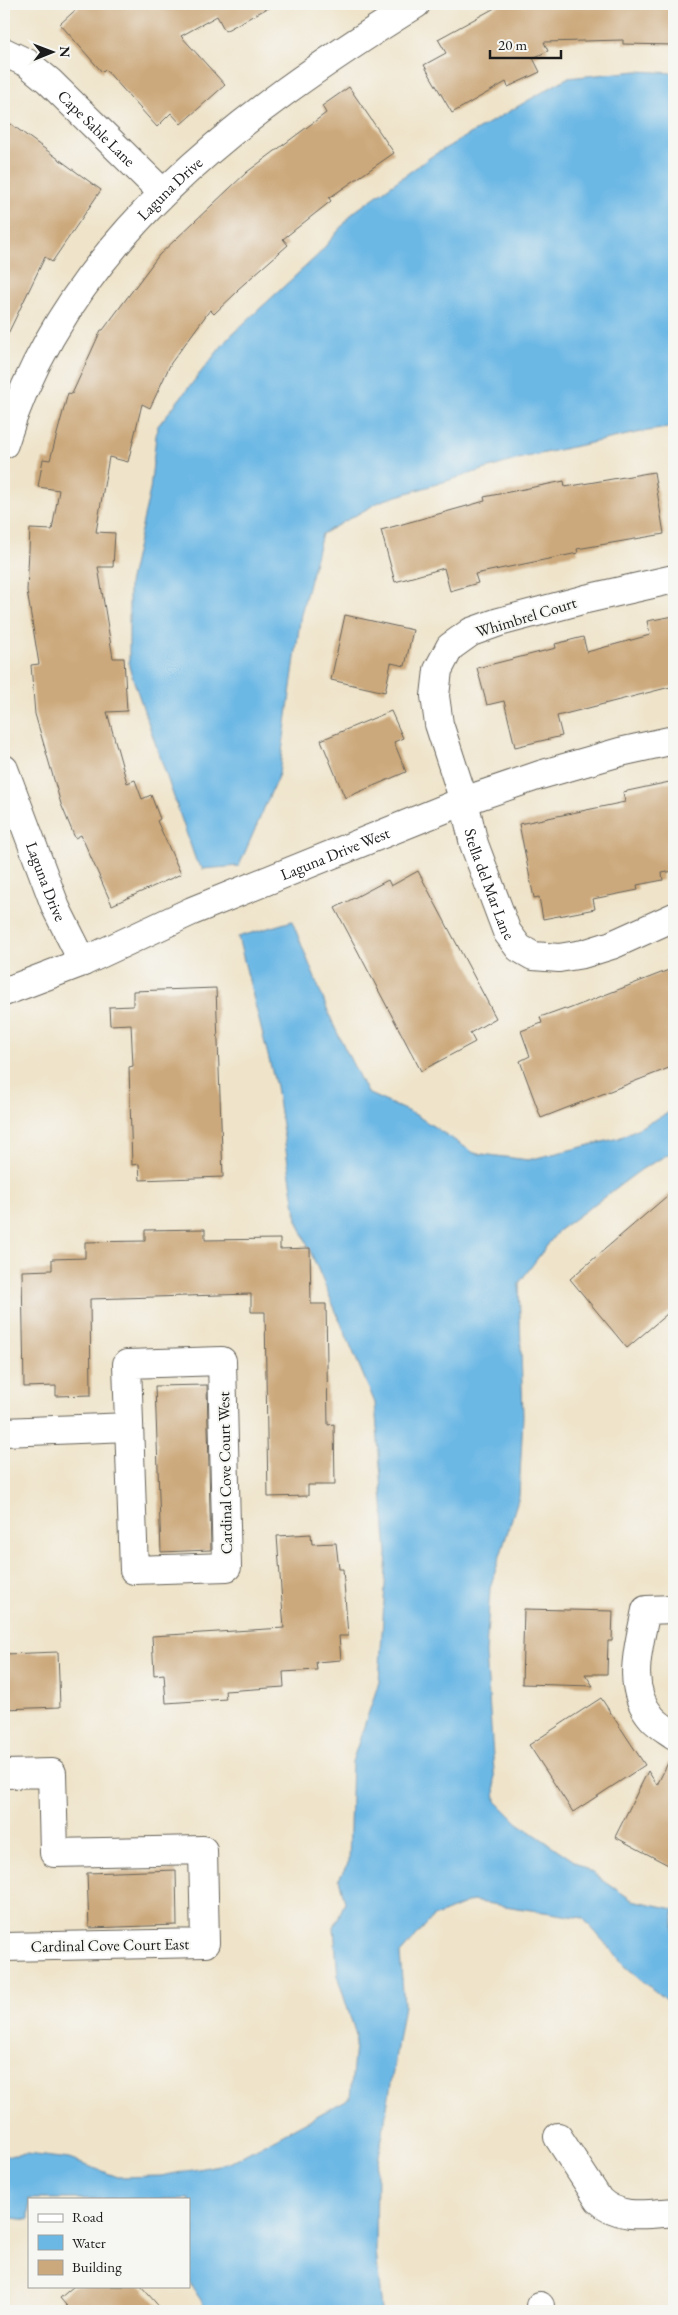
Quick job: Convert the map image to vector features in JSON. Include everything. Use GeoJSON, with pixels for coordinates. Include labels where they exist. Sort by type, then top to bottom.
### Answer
{"type":"FeatureCollection","features":[{"type":"Feature","properties":{"kind":"street","name":"Laguna Drive"},"geometry":{"type":"LineString","coordinates":[[4,444],[27,380],[62,315],[81,286],[117,242],[162,193],[282,91],[332,56],[416,4]]}},
{"type":"Feature","properties":{"kind":"street","name":"Cape Sable Lane"},"geometry":{"type":"LineString","coordinates":[[4,52],[27,63],[49,81],[162,193]]}},
{"type":"Feature","properties":{"kind":"street","name":"Whimbrel Court"},"geometry":{"type":"LineString","coordinates":[[464,800],[443,739],[435,696],[438,670],[450,647],[471,632],[499,622],[674,579]]}},
{"type":"Feature","properties":{"kind":"street","name":"Laguna Drive West"},"geometry":{"type":"LineString","coordinates":[[4,992],[84,962],[192,911],[464,800],[549,772],[674,740]]}},
{"type":"Feature","properties":{"kind":"street","name":"Laguna Drive"},"geometry":{"type":"LineString","coordinates":[[4,769],[8,798],[56,908],[84,962]]}},
{"type":"Feature","properties":{"kind":"street","name":"Stella del Mar Lane"},"geometry":{"type":"LineString","coordinates":[[464,800],[474,844],[507,932],[519,948],[533,956],[559,958],[583,954],[612,945],[674,917]]}},
{"type":"Feature","properties":{"kind":"street","name":"Cardinal Cove Court West"},"geometry":{"type":"LineString","coordinates":[[222,1361],[227,1567],[134,1570],[129,1427],[127,1364],[222,1361]]}},
{"type":"Feature","properties":{"kind":"street"},"geometry":{"type":"LineString","coordinates":[[4,1432],[129,1427]]}},
{"type":"Feature","properties":{"kind":"street"},"geometry":{"type":"LineString","coordinates":[[674,1609],[646,1610],[635,1666],[638,1697],[653,1720],[674,1735]]}},
{"type":"Feature","properties":{"kind":"street","name":"Cardinal Cove Court East"},"geometry":{"type":"LineString","coordinates":[[4,1774],[52,1774],[54,1854],[203,1850],[205,1943],[4,1946]]}},
{"type":"Feature","properties":{"kind":"street"},"geometry":{"type":"LineString","coordinates":[[558,2137],[599,2200],[607,2208],[618,2213],[630,2215],[674,2212]]}},
{"type":"Feature","properties":{"kind":"water"},"geometry":{"type":"Polygon","coordinates":[[[637,71],[674,73],[674,427],[641,432],[522,458],[381,501],[322,534],[301,614],[279,774],[239,866],[203,869],[196,861],[129,667],[129,584],[150,490],[157,427],[229,337],[318,255],[354,212],[432,156],[567,78],[637,71]]]}},
{"type":"Feature","properties":{"kind":"water"},"geometry":{"type":"Polygon","coordinates":[[[292,921],[334,1026],[367,1093],[416,1115],[474,1153],[528,1160],[619,1138],[674,1110],[674,1151],[642,1169],[558,1231],[519,1283],[523,1416],[519,1496],[490,1588],[486,1653],[496,1801],[518,1823],[632,1900],[674,1909],[674,2001],[668,2002],[625,1966],[583,1918],[472,1901],[433,1917],[400,1954],[404,2005],[377,2168],[376,2251],[382,2311],[208,2311],[190,2284],[190,2198],[28,2198],[28,2220],[4,2217],[4,2156],[27,2154],[69,2159],[118,2177],[161,2176],[229,2163],[350,2098],[356,2035],[338,1978],[334,1927],[345,1902],[339,1879],[349,1861],[352,1762],[379,1682],[387,1553],[375,1403],[297,1220],[276,1087],[238,937],[292,921]]]}},
{"type":"Feature","properties":{"kind":"building"},"geometry":{"type":"Polygon","coordinates":[[[82,4],[275,4],[225,31],[217,16],[181,36],[225,85],[181,124],[171,113],[157,127],[105,69],[102,72],[60,24],[82,4]]]}},
{"type":"Feature","properties":{"kind":"building"},"geometry":{"type":"Polygon","coordinates":[[[502,4],[674,4],[674,45],[623,44],[623,40],[544,42],[548,51],[533,58],[540,72],[508,87],[506,82],[452,113],[424,65],[446,53],[438,39],[502,4]]]}},
{"type":"Feature","properties":{"kind":"building"},"geometry":{"type":"Polygon","coordinates":[[[349,87],[394,153],[329,198],[331,201],[283,239],[288,245],[237,290],[214,314],[210,310],[171,363],[150,408],[142,404],[128,462],[109,457],[96,532],[115,533],[113,567],[98,567],[113,658],[124,658],[127,711],[107,712],[127,783],[135,780],[142,799],[151,795],[160,819],[157,821],[181,874],[112,905],[81,835],[75,838],[61,804],[35,714],[31,665],[39,664],[27,591],[30,529],[52,530],[59,490],[38,487],[43,459],[50,460],[68,393],[72,394],[101,330],[103,330],[159,255],[247,172],[326,113],[322,106],[349,87]]]}},
{"type":"Feature","properties":{"kind":"building"},"geometry":{"type":"Polygon","coordinates":[[[4,119],[101,190],[52,262],[45,257],[4,342],[4,119]]]}},
{"type":"Feature","properties":{"kind":"building"},"geometry":{"type":"Polygon","coordinates":[[[654,472],[664,534],[577,549],[578,553],[475,574],[478,583],[450,591],[444,568],[395,582],[381,530],[485,501],[484,497],[564,481],[565,487],[654,472]]]}},
{"type":"Feature","properties":{"kind":"building"},"geometry":{"type":"Polygon","coordinates":[[[345,615],[413,630],[405,666],[391,663],[385,692],[331,680],[345,615]]]}},
{"type":"Feature","properties":{"kind":"building"},"geometry":{"type":"Polygon","coordinates":[[[674,616],[674,686],[557,716],[562,736],[515,747],[504,701],[487,705],[477,668],[556,648],[555,644],[583,637],[587,652],[650,635],[647,621],[674,616]]]}},
{"type":"Feature","properties":{"kind":"building"},"geometry":{"type":"Polygon","coordinates":[[[391,711],[403,738],[394,742],[406,772],[345,798],[321,740],[391,711]]]}},
{"type":"Feature","properties":{"kind":"building"},"geometry":{"type":"Polygon","coordinates":[[[674,781],[674,871],[662,873],[663,880],[637,885],[638,890],[593,899],[595,909],[543,919],[539,897],[534,898],[519,824],[625,802],[623,792],[674,781]]]}},
{"type":"Feature","properties":{"kind":"building"},"geometry":{"type":"Polygon","coordinates":[[[418,871],[496,1018],[470,1033],[475,1042],[421,1071],[335,908],[388,880],[391,886],[418,871]]]}},
{"type":"Feature","properties":{"kind":"building"},"geometry":{"type":"Polygon","coordinates":[[[674,968],[674,1066],[541,1118],[520,1061],[530,1056],[521,1031],[542,1023],[540,1017],[565,1008],[566,1010],[674,968]]]}},
{"type":"Feature","properties":{"kind":"building"},"geometry":{"type":"Polygon","coordinates":[[[216,988],[223,1177],[140,1180],[139,1164],[132,1165],[129,1067],[133,1066],[131,1024],[110,1025],[109,1007],[133,1006],[133,991],[216,988]]]}},
{"type":"Feature","properties":{"kind":"building"},"geometry":{"type":"Polygon","coordinates":[[[674,1190],[674,1308],[627,1348],[570,1279],[674,1190]]]}},
{"type":"Feature","properties":{"kind":"building"},"geometry":{"type":"Polygon","coordinates":[[[205,1229],[205,1240],[280,1239],[280,1249],[310,1248],[311,1304],[326,1304],[328,1425],[334,1424],[335,1485],[308,1485],[308,1496],[268,1497],[265,1312],[251,1312],[251,1294],[90,1299],[91,1395],[56,1396],[56,1386],[24,1387],[22,1271],[52,1270],[52,1259],[85,1258],[85,1242],[145,1241],[145,1230],[205,1229]]]}},
{"type":"Feature","properties":{"kind":"building"},"geometry":{"type":"Polygon","coordinates":[[[207,1385],[211,1550],[161,1552],[155,1386],[207,1385]]]}},
{"type":"Feature","properties":{"kind":"building"},"geometry":{"type":"Polygon","coordinates":[[[311,1534],[312,1544],[336,1543],[339,1569],[343,1569],[348,1636],[339,1636],[341,1660],[316,1662],[317,1670],[283,1672],[284,1687],[225,1691],[226,1699],[166,1703],[164,1674],[154,1675],[152,1636],[284,1628],[277,1536],[311,1534]]]}},
{"type":"Feature","properties":{"kind":"building"},"geometry":{"type":"Polygon","coordinates":[[[524,1609],[613,1611],[612,1641],[608,1641],[607,1674],[585,1674],[593,1686],[522,1684],[524,1609]]]}},
{"type":"Feature","properties":{"kind":"building"},"geometry":{"type":"Polygon","coordinates":[[[58,1652],[60,1707],[4,1709],[4,1654],[58,1652]]]}},
{"type":"Feature","properties":{"kind":"building"},"geometry":{"type":"Polygon","coordinates":[[[601,1698],[645,1765],[573,1812],[529,1745],[601,1698]]]}},
{"type":"Feature","properties":{"kind":"building"},"geometry":{"type":"Polygon","coordinates":[[[674,1751],[674,1868],[615,1837],[648,1771],[657,1785],[674,1751]]]}},
{"type":"Feature","properties":{"kind":"building"},"geometry":{"type":"Polygon","coordinates":[[[176,1870],[177,1925],[89,1928],[87,1873],[176,1870]]]}},
{"type":"Feature","properties":{"kind":"building"},"geometry":{"type":"Polygon","coordinates":[[[72,2288],[143,2288],[163,2311],[71,2311],[60,2298],[72,2288]]]}}]}
